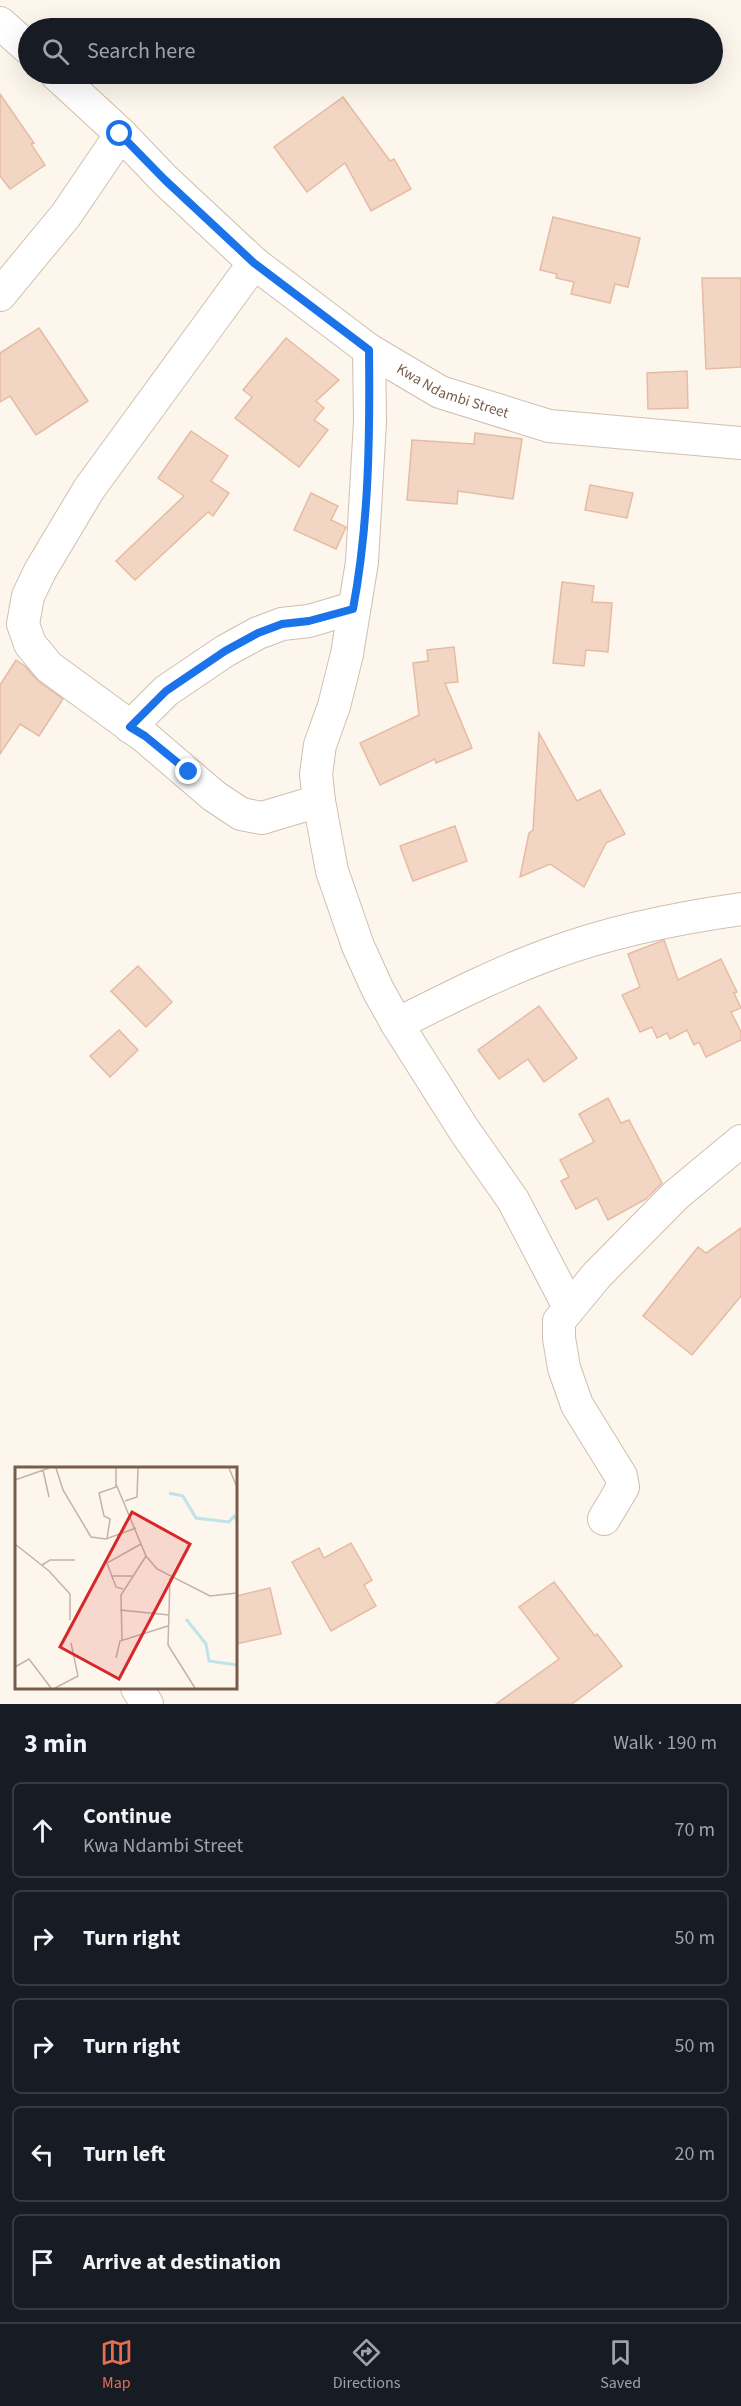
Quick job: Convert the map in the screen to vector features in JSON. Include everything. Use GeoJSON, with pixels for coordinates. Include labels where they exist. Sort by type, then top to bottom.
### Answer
{"type":"FeatureCollection","features":[{"type":"Feature","properties":{"kind":"street"},"geometry":{"type":"LineString","coordinates":[[0,23],[18,39]]}},
{"type":"Feature","properties":{"kind":"street","name":"Kwa Ndambi Street"},"geometry":{"type":"LineString","coordinates":[[67,84],[254,263],[369,350],[440,392],[549,426],[735,451]]}},
{"type":"Feature","properties":{"kind":"street"},"geometry":{"type":"LineString","coordinates":[[0,295],[66,215],[120,134]]}},
{"type":"Feature","properties":{"kind":"street"},"geometry":{"type":"LineString","coordinates":[[254,263],[89,489],[39,571],[28,596],[23,624],[30,644],[49,668],[145,736],[214,796],[241,814],[262,818],[319,801]]}},
{"type":"Feature","properties":{"kind":"street"},"geometry":{"type":"LineString","coordinates":[[369,350],[370,421],[362,562],[342,675],[320,745],[316,774],[332,871],[358,946],[397,1024],[464,1130],[513,1200],[569,1306]]}},
{"type":"Feature","properties":{"kind":"street"},"geometry":{"type":"LineString","coordinates":[[130,727],[166,691],[225,651],[258,633],[282,624],[309,621],[353,609]]}},
{"type":"Feature","properties":{"kind":"street"},"geometry":{"type":"LineString","coordinates":[[397,1024],[468,989],[551,953],[651,924],[741,909]]}},
{"type":"Feature","properties":{"kind":"street"},"geometry":{"type":"LineString","coordinates":[[604,1519],[623,1487],[621,1476],[609,1453],[577,1405],[564,1368],[559,1321],[569,1306],[676,1195],[741,1142]]}},
{"type":"Feature","properties":{"kind":"street"},"geometry":{"type":"LineString","coordinates":[[138,1689],[147,1704]]}},
{"type":"Feature","properties":{"kind":"building"},"geometry":{"type":"Polygon","coordinates":[[[0,94],[34,143],[31,144],[45,165],[10,189],[0,176],[0,94]]]}},
{"type":"Feature","properties":{"kind":"building"},"geometry":{"type":"Polygon","coordinates":[[[343,97],[390,161],[394,159],[411,189],[371,211],[345,163],[307,192],[274,147],[343,97]]]}},
{"type":"Feature","properties":{"kind":"building"},"geometry":{"type":"Polygon","coordinates":[[[553,217],[640,238],[628,287],[615,284],[610,303],[571,294],[574,282],[556,278],[557,274],[540,270],[553,217]]]}},
{"type":"Feature","properties":{"kind":"building"},"geometry":{"type":"Polygon","coordinates":[[[702,278],[741,278],[741,367],[706,369],[702,278]]]}},
{"type":"Feature","properties":{"kind":"building"},"geometry":{"type":"Polygon","coordinates":[[[39,328],[88,401],[36,435],[10,396],[0,402],[0,353],[39,328]]]}},
{"type":"Feature","properties":{"kind":"building"},"geometry":{"type":"Polygon","coordinates":[[[286,338],[339,380],[316,401],[324,408],[314,420],[328,430],[299,467],[235,418],[252,397],[243,390],[286,338]]]}},
{"type":"Feature","properties":{"kind":"building"},"geometry":{"type":"Polygon","coordinates":[[[687,371],[688,408],[648,409],[647,373],[687,371]]]}},
{"type":"Feature","properties":{"kind":"building"},"geometry":{"type":"Polygon","coordinates":[[[191,431],[228,456],[211,481],[229,493],[213,516],[208,512],[135,580],[116,561],[184,496],[158,478],[191,431]]]}},
{"type":"Feature","properties":{"kind":"building"},"geometry":{"type":"Polygon","coordinates":[[[475,433],[522,439],[513,499],[458,491],[457,504],[407,500],[412,440],[474,444],[475,433]]]}},
{"type":"Feature","properties":{"kind":"building"},"geometry":{"type":"Polygon","coordinates":[[[590,485],[633,493],[627,518],[585,510],[590,485]]]}},
{"type":"Feature","properties":{"kind":"building"},"geometry":{"type":"Polygon","coordinates":[[[311,493],[338,506],[331,520],[346,527],[336,549],[294,530],[311,493]]]}},
{"type":"Feature","properties":{"kind":"building"},"geometry":{"type":"Polygon","coordinates":[[[562,582],[594,586],[592,602],[612,603],[608,652],[586,650],[584,666],[553,663],[562,582]]]}},
{"type":"Feature","properties":{"kind":"building"},"geometry":{"type":"Polygon","coordinates":[[[454,647],[458,682],[445,683],[472,748],[436,763],[435,759],[380,785],[360,743],[419,715],[413,663],[428,661],[427,650],[454,647]]]}},
{"type":"Feature","properties":{"kind":"building"},"geometry":{"type":"Polygon","coordinates":[[[16,660],[25,666],[38,681],[63,699],[39,736],[20,724],[0,754],[0,685],[16,660]]]}},
{"type":"Feature","properties":{"kind":"building"},"geometry":{"type":"Polygon","coordinates":[[[539,733],[577,801],[600,790],[625,834],[606,843],[584,887],[550,864],[520,877],[529,833],[533,830],[539,733]]]}},
{"type":"Feature","properties":{"kind":"building"},"geometry":{"type":"Polygon","coordinates":[[[455,826],[467,861],[413,881],[400,846],[455,826]]]}},
{"type":"Feature","properties":{"kind":"building"},"geometry":{"type":"Polygon","coordinates":[[[664,940],[678,980],[721,959],[737,992],[734,993],[741,1008],[731,1012],[741,1032],[741,1040],[706,1057],[699,1042],[694,1045],[687,1030],[670,1039],[667,1033],[657,1038],[652,1027],[640,1032],[622,995],[640,987],[628,954],[664,940]]]}},
{"type":"Feature","properties":{"kind":"building"},"geometry":{"type":"Polygon","coordinates":[[[138,966],[172,1002],[146,1027],[111,991],[138,966]]]}},
{"type":"Feature","properties":{"kind":"building"},"geometry":{"type":"Polygon","coordinates":[[[539,1006],[577,1058],[544,1082],[528,1059],[499,1079],[478,1050],[539,1006]]]}},
{"type":"Feature","properties":{"kind":"building"},"geometry":{"type":"Polygon","coordinates":[[[119,1030],[138,1050],[110,1077],[90,1056],[119,1030]]]}},
{"type":"Feature","properties":{"kind":"building"},"geometry":{"type":"Polygon","coordinates":[[[608,1098],[621,1123],[629,1120],[662,1183],[646,1199],[608,1220],[597,1198],[576,1209],[561,1181],[569,1177],[560,1160],[594,1142],[579,1114],[608,1098]]]}},
{"type":"Feature","properties":{"kind":"building"},"geometry":{"type":"Polygon","coordinates":[[[741,1228],[741,1296],[692,1355],[643,1316],[698,1247],[706,1253],[741,1228]]]}},
{"type":"Feature","properties":{"kind":"building"},"geometry":{"type":"Polygon","coordinates":[[[351,1543],[372,1580],[364,1585],[376,1606],[331,1631],[292,1562],[319,1548],[324,1558],[351,1543]]]}},
{"type":"Feature","properties":{"kind":"building"},"geometry":{"type":"Polygon","coordinates":[[[554,1582],[595,1636],[597,1634],[622,1666],[572,1704],[496,1704],[559,1659],[519,1607],[554,1582]]]}},
{"type":"Feature","properties":{"kind":"building"},"geometry":{"type":"Polygon","coordinates":[[[270,1588],[281,1634],[237,1644],[237,1596],[270,1588]]]}},
{"type":"Feature","properties":{"kind":"route"},"geometry":{"type":"LineString","coordinates":[[120,134],[165,180],[254,263],[369,350],[370,421],[362,562],[353,609],[309,621],[282,624],[258,633],[225,651],[166,691],[130,727],[145,736],[189,772]]}}]}
